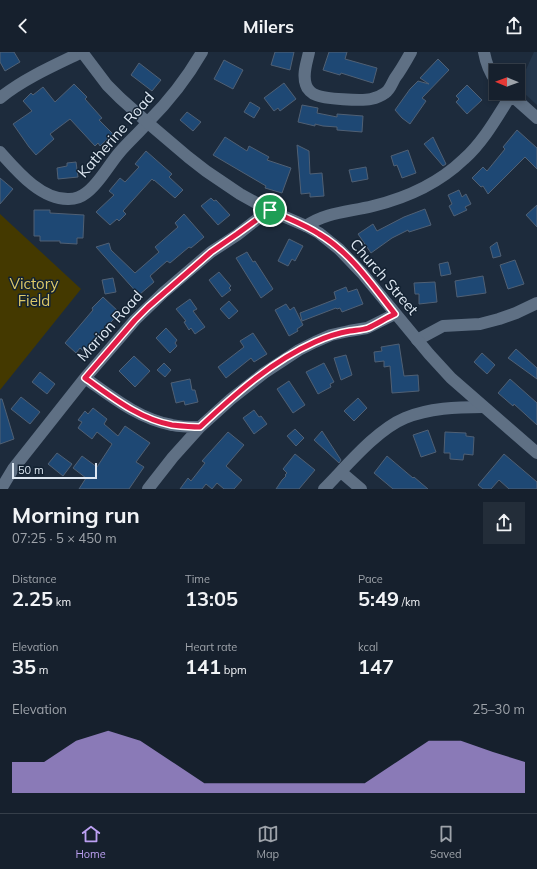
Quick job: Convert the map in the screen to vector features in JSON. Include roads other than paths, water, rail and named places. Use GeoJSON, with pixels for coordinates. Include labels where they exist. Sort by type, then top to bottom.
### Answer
{"type":"FeatureCollection","features":[{"type":"Feature","properties":{"kind":"street","name":"Church Street"},"geometry":{"type":"LineString","coordinates":[[82,52],[107,85],[120,98],[206,171],[240,194],[270,210],[306,226],[328,239],[362,273],[417,340],[451,378],[537,453]]}},
{"type":"Feature","properties":{"kind":"street"},"geometry":{"type":"LineString","coordinates":[[0,98],[8,91],[27,80],[82,52]]}},
{"type":"Feature","properties":{"kind":"street","name":"Katherine Road"},"geometry":{"type":"LineString","coordinates":[[0,152],[41,192],[60,199],[79,197],[94,186],[119,153],[173,95],[202,52]]}},
{"type":"Feature","properties":{"kind":"street"},"geometry":{"type":"LineString","coordinates":[[309,52],[304,79],[306,86],[310,91],[316,95],[324,97],[363,100],[379,97],[385,93],[411,52]]}},
{"type":"Feature","properties":{"kind":"street"},"geometry":{"type":"LineString","coordinates":[[484,52],[489,71]]}},
{"type":"Feature","properties":{"kind":"street"},"geometry":{"type":"LineString","coordinates":[[306,226],[314,220],[329,215],[373,206],[407,195],[438,180],[465,159],[473,150],[488,130],[506,100]]}},
{"type":"Feature","properties":{"kind":"street"},"geometry":{"type":"LineString","coordinates":[[517,100],[537,118]]}},
{"type":"Feature","properties":{"kind":"street","name":"Marion Road"},"geometry":{"type":"LineString","coordinates":[[1,489],[13,469],[85,378],[152,302],[211,252],[270,210]]}},
{"type":"Feature","properties":{"kind":"street"},"geometry":{"type":"LineString","coordinates":[[417,340],[443,326],[480,324],[516,313],[537,303]]}},
{"type":"Feature","properties":{"kind":"street"},"geometry":{"type":"LineString","coordinates":[[148,489],[173,457],[200,427],[264,373],[299,350],[315,342],[349,331],[367,328],[395,314]]}},
{"type":"Feature","properties":{"kind":"street"},"geometry":{"type":"LineString","coordinates":[[85,378],[141,415],[172,425],[200,427]]}},
{"type":"Feature","properties":{"kind":"street"},"geometry":{"type":"LineString","coordinates":[[324,489],[377,436],[404,418],[434,411],[483,406]]}},
{"type":"Feature","properties":{"kind":"street"},"geometry":{"type":"LineString","coordinates":[[341,472],[361,489]]}},
{"type":"Feature","properties":{"kind":"park label","name":"Victory Field"},"geometry":{"type":"Point","coordinates":[34,292]}}]}
